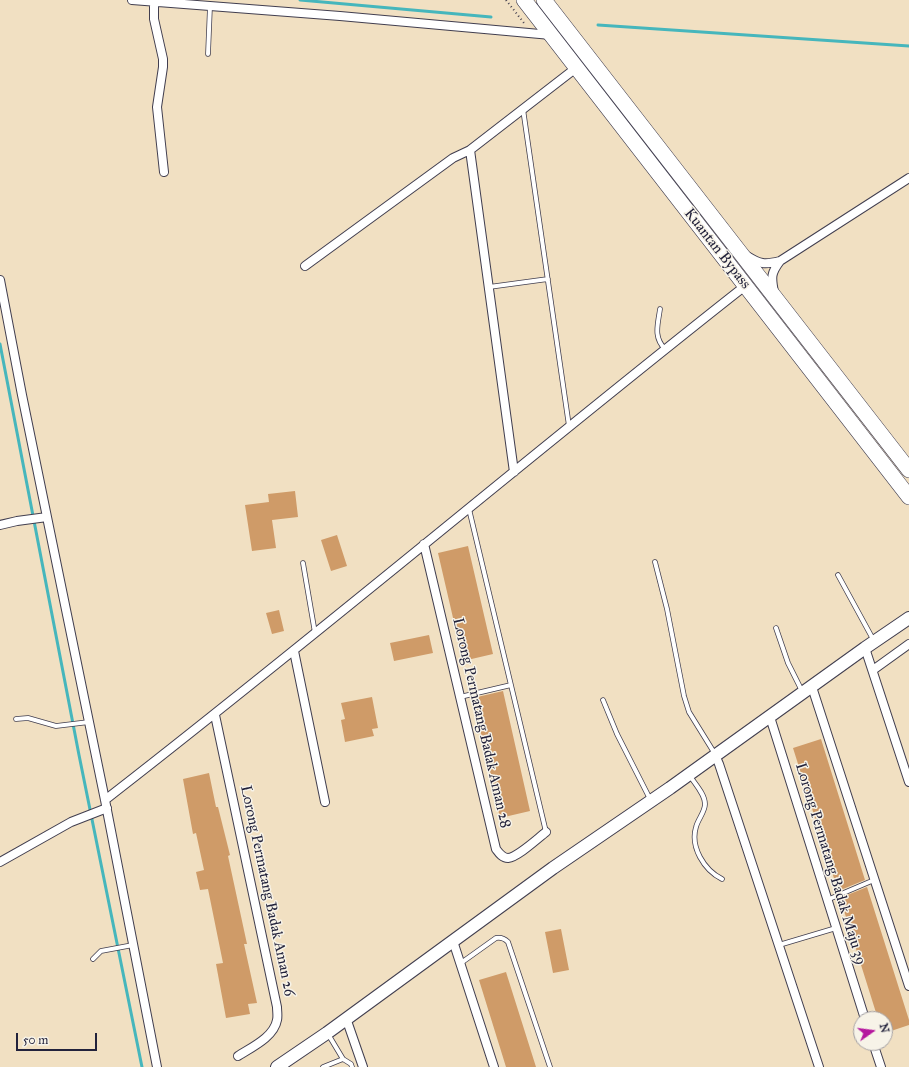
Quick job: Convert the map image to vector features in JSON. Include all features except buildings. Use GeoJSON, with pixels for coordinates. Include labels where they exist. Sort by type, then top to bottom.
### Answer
{"type":"FeatureCollection","features":[{"type":"Feature","properties":{"kind":"highway","name":"Kuantan Bypass"},"geometry":{"type":"LineString","coordinates":[[524,0],[909,497]]}},
{"type":"Feature","properties":{"kind":"highway","name":"Kuantan Bypass"},"geometry":{"type":"LineString","coordinates":[[544,0],[909,470]]}},
{"type":"Feature","properties":{"kind":"street"},"geometry":{"type":"LineString","coordinates":[[132,0],[551,35]]}},
{"type":"Feature","properties":{"kind":"street"},"geometry":{"type":"LineString","coordinates":[[154,2],[154,19],[163,59],[157,107],[164,172]]}},
{"type":"Feature","properties":{"kind":"street"},"geometry":{"type":"LineString","coordinates":[[305,266],[453,158],[470,150],[576,68]]}},
{"type":"Feature","properties":{"kind":"street"},"geometry":{"type":"LineString","coordinates":[[470,150],[514,472]]}},
{"type":"Feature","properties":{"kind":"street"},"geometry":{"type":"LineString","coordinates":[[739,252],[760,263],[767,264],[780,261],[909,178]]}},
{"type":"Feature","properties":{"kind":"street"},"geometry":{"type":"LineString","coordinates":[[776,298],[772,277],[773,271],[780,261]]}},
{"type":"Feature","properties":{"kind":"street"},"geometry":{"type":"LineString","coordinates":[[0,280],[22,395],[106,804],[157,1067]]}},
{"type":"Feature","properties":{"kind":"street"},"geometry":{"type":"LineString","coordinates":[[0,862],[70,822],[94,813],[106,804],[569,426],[745,286]]}},
{"type":"Feature","properties":{"kind":"street"},"geometry":{"type":"LineString","coordinates":[[0,525],[47,517]]}},
{"type":"Feature","properties":{"kind":"street","name":"Lorong Permatang Badak Aman 28"},"geometry":{"type":"LineString","coordinates":[[424,544],[496,849],[499,854],[504,857],[509,858],[515,856],[546,832]]}},
{"type":"Feature","properties":{"kind":"street"},"geometry":{"type":"LineString","coordinates":[[277,1067],[327,1033],[553,868],[770,717],[805,689],[909,618]]}},
{"type":"Feature","properties":{"kind":"street"},"geometry":{"type":"LineString","coordinates":[[872,670],[909,644]]}},
{"type":"Feature","properties":{"kind":"street"},"geometry":{"type":"LineString","coordinates":[[870,645],[872,670],[909,782]]}},
{"type":"Feature","properties":{"kind":"street"},"geometry":{"type":"LineString","coordinates":[[294,651],[325,802]]}},
{"type":"Feature","properties":{"kind":"street"},"geometry":{"type":"LineString","coordinates":[[805,689],[874,880],[909,986]]}},
{"type":"Feature","properties":{"kind":"street","name":"Lorong Permatang Badak Aman 26"},"geometry":{"type":"LineString","coordinates":[[215,715],[277,1007],[277,1020],[272,1031],[238,1056]]}},
{"type":"Feature","properties":{"kind":"street","name":"Lorong Permatang Badak Maju 39"},"geometry":{"type":"LineString","coordinates":[[770,717],[862,1011]]}},
{"type":"Feature","properties":{"kind":"street"},"geometry":{"type":"LineString","coordinates":[[715,756],[719,764],[819,1067]]}},
{"type":"Feature","properties":{"kind":"street"},"geometry":{"type":"LineString","coordinates":[[453,941],[494,1067]]}},
{"type":"Feature","properties":{"kind":"street"},"geometry":{"type":"LineString","coordinates":[[346,1018],[363,1067]]}},
{"type":"Feature","properties":{"kind":"street"},"geometry":{"type":"LineString","coordinates":[[876,1051],[881,1067]]}},
{"type":"Feature","properties":{"kind":"lane"},"geometry":{"type":"LineString","coordinates":[[208,54],[210,6]]}},
{"type":"Feature","properties":{"kind":"lane"},"geometry":{"type":"LineString","coordinates":[[523,109],[569,426]]}},
{"type":"Feature","properties":{"kind":"lane"},"geometry":{"type":"LineString","coordinates":[[489,288],[548,279]]}},
{"type":"Feature","properties":{"kind":"lane"},"geometry":{"type":"LineString","coordinates":[[660,308],[656,333],[660,343],[665,349]]}},
{"type":"Feature","properties":{"kind":"lane"},"geometry":{"type":"LineString","coordinates":[[469,509],[546,832]]}},
{"type":"Feature","properties":{"kind":"lane"},"geometry":{"type":"LineString","coordinates":[[655,562],[667,609],[684,696],[689,712],[715,756]]}},
{"type":"Feature","properties":{"kind":"lane"},"geometry":{"type":"LineString","coordinates":[[303,563],[315,634]]}},
{"type":"Feature","properties":{"kind":"lane"},"geometry":{"type":"LineString","coordinates":[[838,575],[870,645]]}},
{"type":"Feature","properties":{"kind":"lane"},"geometry":{"type":"LineString","coordinates":[[776,628],[788,664],[797,682],[805,689]]}},
{"type":"Feature","properties":{"kind":"lane"},"geometry":{"type":"LineString","coordinates":[[460,697],[511,685]]}},
{"type":"Feature","properties":{"kind":"lane"},"geometry":{"type":"LineString","coordinates":[[603,700],[617,734],[651,800]]}},
{"type":"Feature","properties":{"kind":"lane"},"geometry":{"type":"LineString","coordinates":[[16,719],[28,718],[56,726],[67,726],[89,722]]}},
{"type":"Feature","properties":{"kind":"lane"},"geometry":{"type":"LineString","coordinates":[[688,774],[702,794],[705,804],[704,811],[695,832],[694,839],[696,848],[702,862],[708,870],[722,879]]}},
{"type":"Feature","properties":{"kind":"lane"},"geometry":{"type":"LineString","coordinates":[[827,900],[874,880]]}},
{"type":"Feature","properties":{"kind":"lane"},"geometry":{"type":"LineString","coordinates":[[779,945],[836,928]]}},
{"type":"Feature","properties":{"kind":"lane"},"geometry":{"type":"LineString","coordinates":[[460,964],[496,938],[500,937],[506,939],[550,1067]]}},
{"type":"Feature","properties":{"kind":"lane"},"geometry":{"type":"LineString","coordinates":[[93,959],[101,951],[133,945]]}},
{"type":"Feature","properties":{"kind":"lane"},"geometry":{"type":"LineString","coordinates":[[327,1033],[343,1059],[351,1064],[352,1067]]}},
{"type":"Feature","properties":{"kind":"lane"},"geometry":{"type":"LineString","coordinates":[[323,1067],[343,1059]]}},
{"type":"Feature","properties":{"kind":"path"},"geometry":{"type":"LineString","coordinates":[[506,0],[532,33]]}},
{"type":"Feature","properties":{"kind":"waterway"},"geometry":{"type":"LineString","coordinates":[[300,0],[491,17]]}},
{"type":"Feature","properties":{"kind":"waterway"},"geometry":{"type":"LineString","coordinates":[[598,25],[909,46]]}},
{"type":"Feature","properties":{"kind":"waterway"},"geometry":{"type":"LineString","coordinates":[[0,344],[79,755],[142,1067]]}}]}
